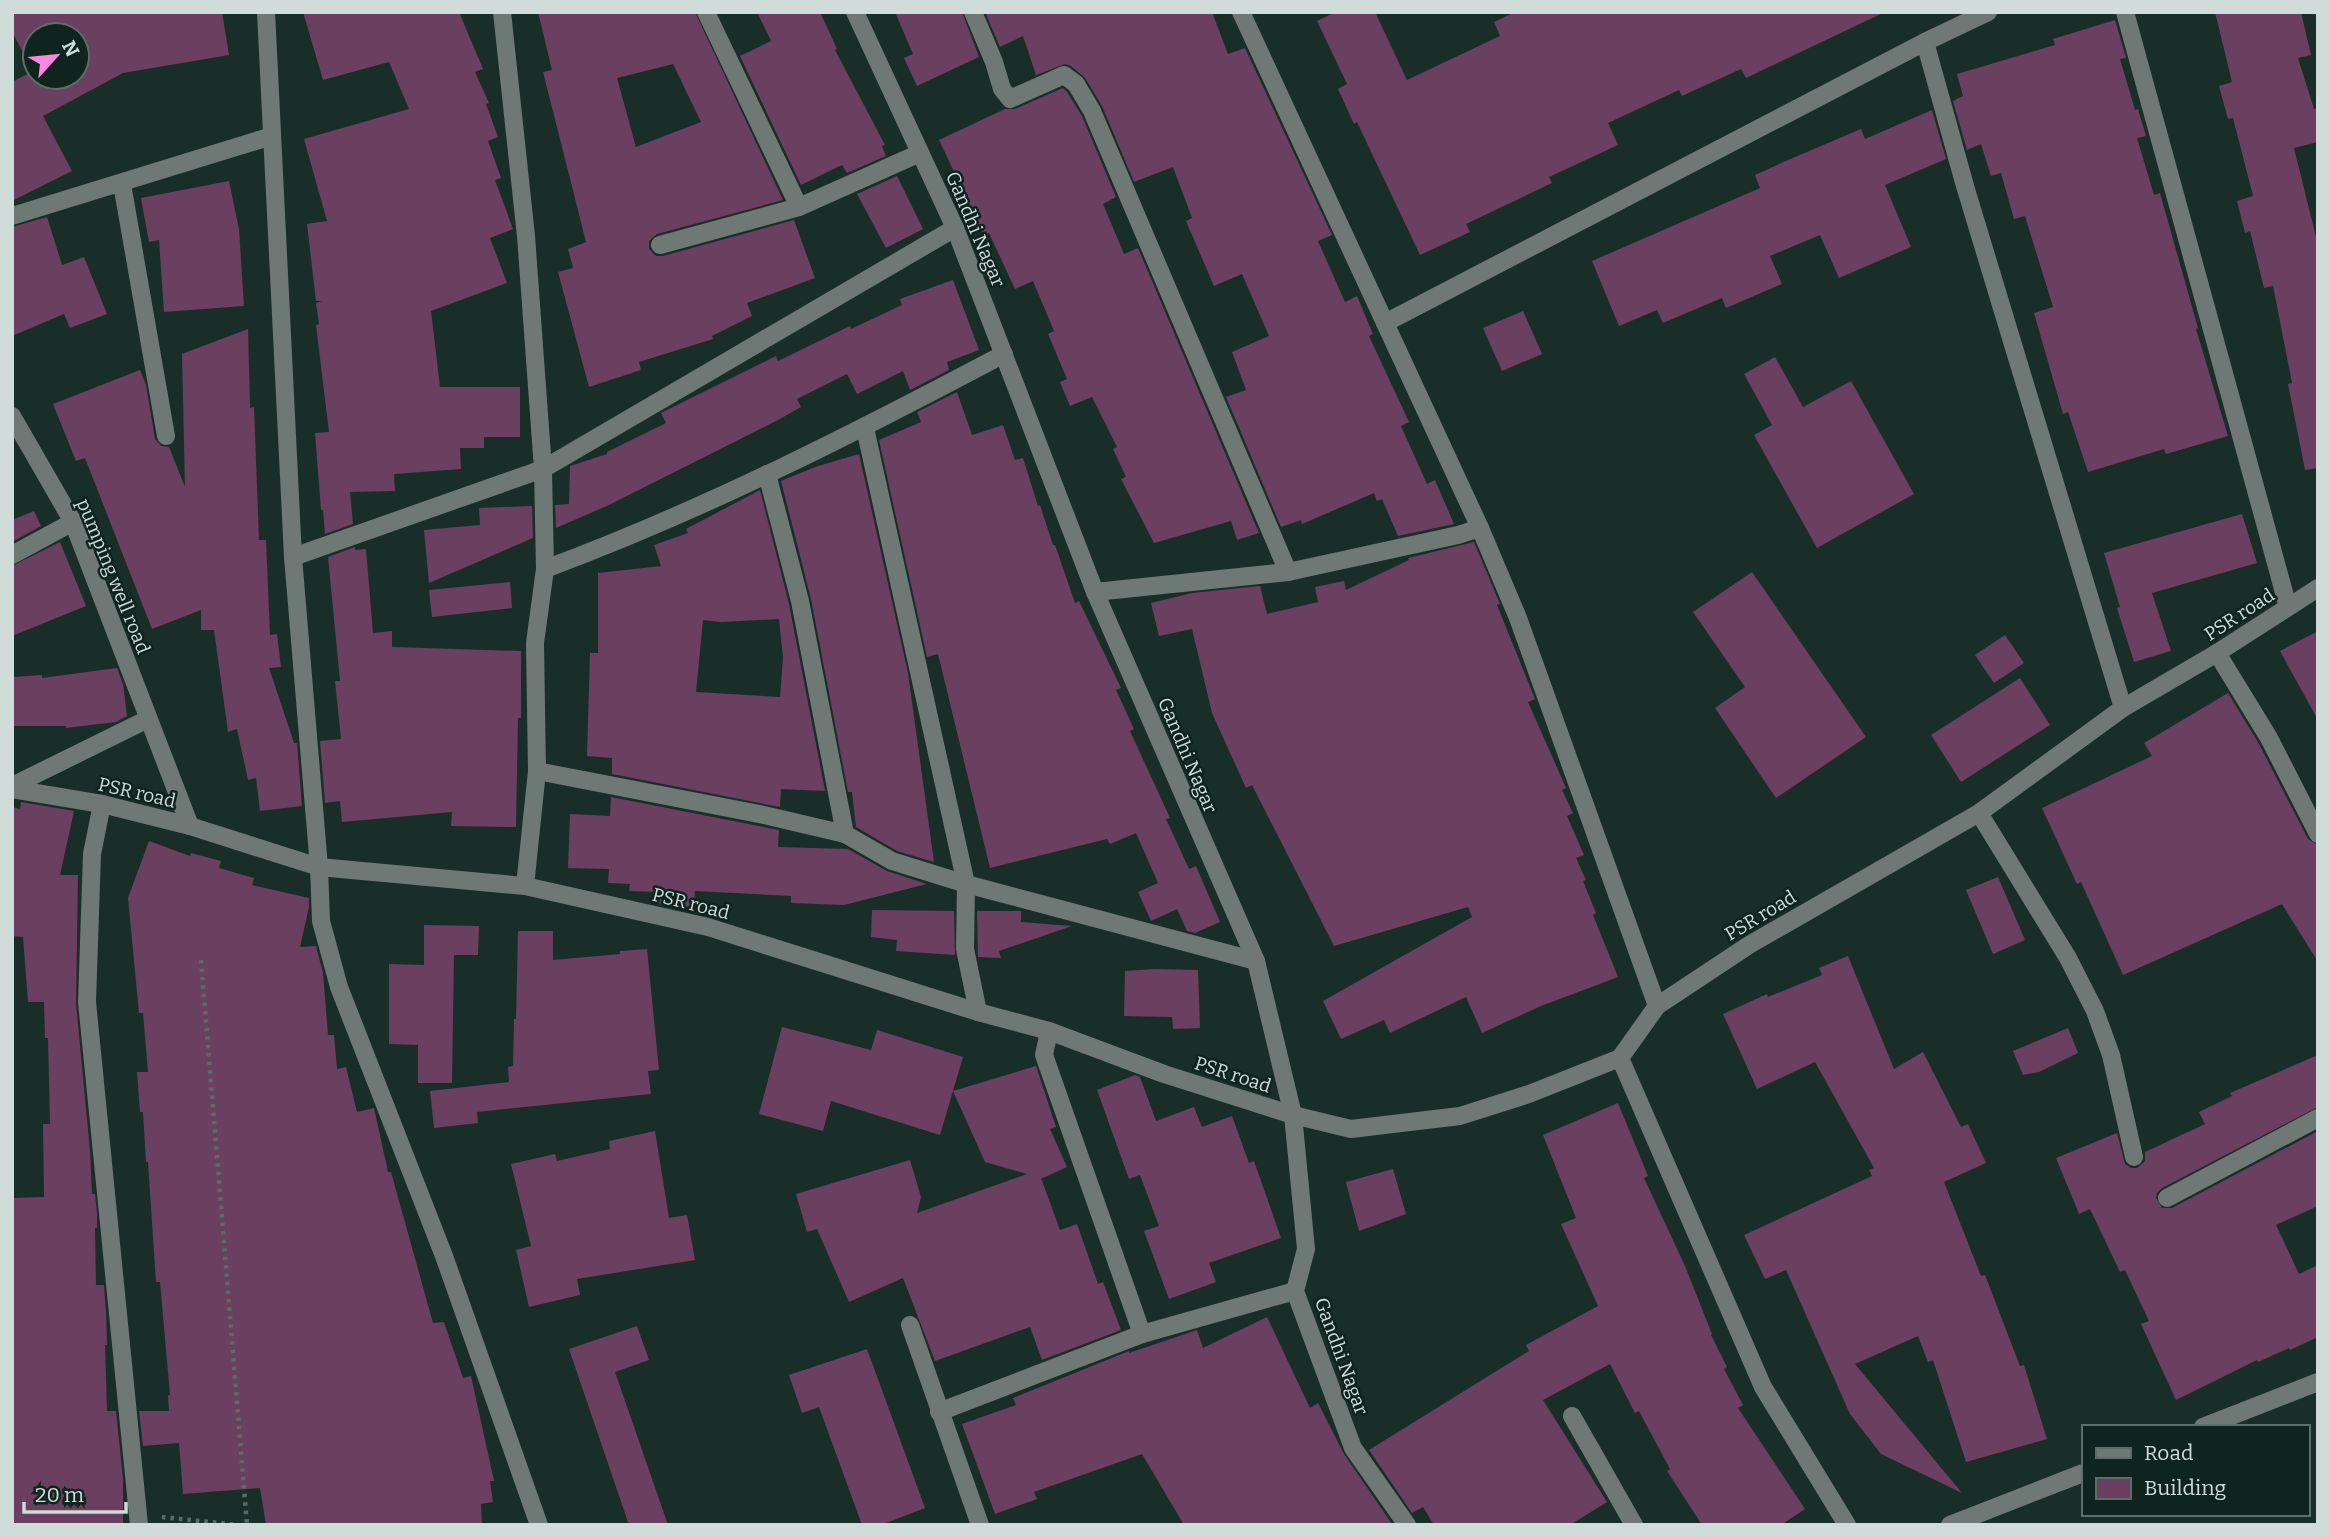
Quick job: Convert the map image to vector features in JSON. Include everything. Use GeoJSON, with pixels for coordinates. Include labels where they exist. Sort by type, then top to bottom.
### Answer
{"type":"FeatureCollection","features":[{"type":"Feature","properties":{"kind":"street"},"geometry":{"type":"LineString","coordinates":[[266,12],[293,557],[319,867],[321,921],[339,987],[444,1256],[539,1525]]}},
{"type":"Feature","properties":{"kind":"street"},"geometry":{"type":"LineString","coordinates":[[502,12],[526,236],[543,469],[545,569],[535,643],[537,771],[525,886]]}},
{"type":"Feature","properties":{"kind":"street"},"geometry":{"type":"LineString","coordinates":[[706,12],[799,207]]}},
{"type":"Feature","properties":{"kind":"street","name":"Gandhi Nagar"},"geometry":{"type":"LineString","coordinates":[[855,12],[955,228],[1095,592],[1256,961],[1293,1115],[1306,1249],[1295,1291],[1353,1448],[1407,1525]]}},
{"type":"Feature","properties":{"kind":"street"},"geometry":{"type":"LineString","coordinates":[[973,12],[1002,89],[1010,99],[1064,75],[1076,84],[1092,111],[1288,572]]}},
{"type":"Feature","properties":{"kind":"street"},"geometry":{"type":"LineString","coordinates":[[1385,323],[1987,12]]}},
{"type":"Feature","properties":{"kind":"street"},"geometry":{"type":"LineString","coordinates":[[2125,12],[2288,607]]}},
{"type":"Feature","properties":{"kind":"street"},"geometry":{"type":"LineString","coordinates":[[1246,14],[1480,528],[1518,618],[1657,1006]]}},
{"type":"Feature","properties":{"kind":"street"},"geometry":{"type":"LineString","coordinates":[[1925,42],[1965,186],[2123,708]]}},
{"type":"Feature","properties":{"kind":"street"},"geometry":{"type":"LineString","coordinates":[[12,216],[122,184],[272,135]]}},
{"type":"Feature","properties":{"kind":"street"},"geometry":{"type":"LineString","coordinates":[[660,244],[799,207],[920,153]]}},
{"type":"Feature","properties":{"kind":"street"},"geometry":{"type":"LineString","coordinates":[[122,184],[166,436]]}},
{"type":"Feature","properties":{"kind":"street"},"geometry":{"type":"LineString","coordinates":[[293,557],[543,469],[955,228]]}},
{"type":"Feature","properties":{"kind":"street"},"geometry":{"type":"LineString","coordinates":[[545,569],[616,542],[766,474],[864,428],[1004,354]]}},
{"type":"Feature","properties":{"kind":"street","name":"pumping well road"},"geometry":{"type":"LineString","coordinates":[[12,416],[73,522],[190,826]]}},
{"type":"Feature","properties":{"kind":"street"},"geometry":{"type":"LineString","coordinates":[[864,428],[965,884],[965,948],[978,1012]]}},
{"type":"Feature","properties":{"kind":"street"},"geometry":{"type":"LineString","coordinates":[[766,474],[800,601],[845,834]]}},
{"type":"Feature","properties":{"kind":"street"},"geometry":{"type":"LineString","coordinates":[[12,555],[73,522]]}},
{"type":"Feature","properties":{"kind":"street"},"geometry":{"type":"LineString","coordinates":[[1095,592],[1288,572],[1480,528]]}},
{"type":"Feature","properties":{"kind":"street","name":"PSR road"},"geometry":{"type":"LineString","coordinates":[[12,787],[102,804],[190,826],[319,867],[525,886],[708,927],[978,1012],[1049,1031],[1164,1074],[1293,1115],[1351,1129],[1460,1116],[1529,1094],[1620,1058],[1657,1006],[1749,945],[1979,813],[2123,708],[2217,653],[2318,588]]}},
{"type":"Feature","properties":{"kind":"street"},"geometry":{"type":"LineString","coordinates":[[2217,653],[2269,738],[2318,834]]}},
{"type":"Feature","properties":{"kind":"street"},"geometry":{"type":"LineString","coordinates":[[12,787],[148,719]]}},
{"type":"Feature","properties":{"kind":"street"},"geometry":{"type":"LineString","coordinates":[[537,771],[764,815],[845,834],[892,860],[965,884],[1256,961]]}},
{"type":"Feature","properties":{"kind":"street"},"geometry":{"type":"LineString","coordinates":[[102,804],[92,854],[87,1002],[138,1520]]}},
{"type":"Feature","properties":{"kind":"street"},"geometry":{"type":"LineString","coordinates":[[1979,813],[2068,958],[2095,1011],[2111,1055],[2134,1157]]}},
{"type":"Feature","properties":{"kind":"street"},"geometry":{"type":"LineString","coordinates":[[1049,1031],[1044,1055],[1142,1335]]}},
{"type":"Feature","properties":{"kind":"street"},"geometry":{"type":"LineString","coordinates":[[1620,1058],[1763,1387],[1847,1525]]}},
{"type":"Feature","properties":{"kind":"street"},"geometry":{"type":"LineString","coordinates":[[2167,1198],[2318,1118]]}},
{"type":"Feature","properties":{"kind":"street"},"geometry":{"type":"LineString","coordinates":[[939,1412],[1142,1335],[1295,1291]]}},
{"type":"Feature","properties":{"kind":"street"},"geometry":{"type":"LineString","coordinates":[[910,1325],[980,1525]]}},
{"type":"Feature","properties":{"kind":"street"},"geometry":{"type":"LineString","coordinates":[[2208,1425],[2318,1382]]}},
{"type":"Feature","properties":{"kind":"street"},"geometry":{"type":"LineString","coordinates":[[1572,1416],[1634,1525]]}},
{"type":"Feature","properties":{"kind":"street"},"geometry":{"type":"LineString","coordinates":[[1950,1525],[2082,1473]]}},
{"type":"Feature","properties":{"kind":"path"},"geometry":{"type":"LineString","coordinates":[[201,960],[247,1525]]}},
{"type":"Feature","properties":{"kind":"path"},"geometry":{"type":"LineString","coordinates":[[138,1520],[238,1525]]}},
{"type":"Feature","properties":{"kind":"building"},"geometry":{"type":"Polygon","coordinates":[[[12,12],[222,12],[229,55],[123,73],[91,90],[91,21],[21,21],[21,49],[12,32],[12,12]]]}},
{"type":"Feature","properties":{"kind":"building"},"geometry":{"type":"Polygon","coordinates":[[[303,12],[459,12],[483,69],[475,72],[489,103],[486,104],[498,137],[488,141],[501,178],[495,180],[513,229],[490,238],[507,283],[431,311],[440,387],[520,387],[520,437],[484,437],[484,448],[460,448],[461,469],[394,474],[395,491],[350,492],[353,524],[325,534],[315,433],[329,432],[316,325],[319,324],[316,303],[322,301],[316,301],[307,224],[327,221],[304,139],[409,109],[389,62],[323,80],[303,12]]]}},
{"type":"Feature","properties":{"kind":"building"},"geometry":{"type":"Polygon","coordinates":[[[538,12],[695,12],[783,200],[657,234],[649,241],[649,249],[656,256],[663,256],[794,220],[815,278],[747,303],[752,316],[712,336],[713,339],[639,362],[641,370],[589,387],[558,272],[573,268],[568,249],[586,242],[543,72],[552,70],[538,12]],[[673,64],[617,78],[636,147],[701,122],[673,64]]]}},
{"type":"Feature","properties":{"kind":"building"},"geometry":{"type":"Polygon","coordinates":[[[757,12],[820,12],[837,49],[835,50],[885,145],[882,146],[886,156],[847,173],[842,165],[801,185],[740,56],[771,41],[757,12]]]}},
{"type":"Feature","properties":{"kind":"building"},"geometry":{"type":"Polygon","coordinates":[[[895,12],[962,12],[979,57],[917,86],[904,58],[913,54],[895,12]]]}},
{"type":"Feature","properties":{"kind":"building"},"geometry":{"type":"Polygon","coordinates":[[[985,12],[1212,12],[1228,54],[1245,48],[1332,235],[1318,241],[1345,302],[1357,296],[1373,334],[1369,336],[1409,422],[1401,426],[1427,484],[1435,480],[1454,524],[1398,536],[1382,499],[1377,501],[1374,493],[1302,524],[1301,520],[1281,527],[1226,397],[1246,390],[1232,352],[1269,336],[1242,274],[1214,286],[1186,221],[1192,218],[1173,167],[1134,182],[1102,106],[1085,78],[1065,64],[1036,75],[1023,36],[1000,47],[985,12]]]}},
{"type":"Feature","properties":{"kind":"building"},"geometry":{"type":"Polygon","coordinates":[[[1336,12],[1375,12],[1407,80],[1500,36],[1494,22],[1515,12],[1885,12],[1746,78],[1741,69],[1682,96],[1679,90],[1608,123],[1618,145],[1549,177],[1552,183],[1466,224],[1470,232],[1420,255],[1357,122],[1354,124],[1338,89],[1347,84],[1317,21],[1336,12]]]}},
{"type":"Feature","properties":{"kind":"building"},"geometry":{"type":"Polygon","coordinates":[[[2215,12],[2301,12],[2311,55],[2298,58],[2314,109],[2318,108],[2318,142],[2294,148],[2318,245],[2318,468],[2305,470],[2273,286],[2264,288],[2250,231],[2245,233],[2237,201],[2253,196],[2233,118],[2228,119],[2219,86],[2232,82],[2215,12]]]}},
{"type":"Feature","properties":{"kind":"building"},"geometry":{"type":"Polygon","coordinates":[[[2115,20],[2126,58],[2120,59],[2135,110],[2138,109],[2146,136],[2137,138],[2154,195],[2160,193],[2228,436],[2166,454],[2164,449],[2088,472],[2068,412],[2063,414],[2034,313],[2053,307],[2025,216],[2014,219],[2001,173],[1991,176],[1981,144],[1967,150],[1953,101],[1963,96],[1957,74],[2055,45],[2053,39],[2115,20]]]}},
{"type":"Feature","properties":{"kind":"building"},"geometry":{"type":"Polygon","coordinates":[[[21,77],[21,91],[90,91],[43,116],[72,171],[12,201],[12,82],[21,77]]]}},
{"type":"Feature","properties":{"kind":"building"},"geometry":{"type":"Polygon","coordinates":[[[1063,88],[1082,116],[1116,197],[1103,204],[1124,254],[1138,248],[1259,533],[1237,540],[1231,521],[1154,543],[1121,479],[1126,477],[1113,449],[1117,447],[1092,397],[1070,406],[1060,382],[1067,379],[1048,334],[1054,331],[1033,281],[1015,289],[989,233],[984,235],[939,140],[1005,109],[1015,109],[1063,88]]]}},
{"type":"Feature","properties":{"kind":"building"},"geometry":{"type":"Polygon","coordinates":[[[1932,110],[1946,159],[1885,185],[1911,247],[1839,278],[1820,235],[1770,256],[1782,284],[1726,308],[1722,298],[1663,323],[1657,310],[1619,326],[1592,261],[1760,188],[1755,175],[1788,160],[1861,129],[1865,139],[1932,110]]]}},
{"type":"Feature","properties":{"kind":"building"},"geometry":{"type":"Polygon","coordinates":[[[897,176],[923,229],[886,248],[857,194],[897,176]]]}},
{"type":"Feature","properties":{"kind":"building"},"geometry":{"type":"Polygon","coordinates":[[[229,181],[239,229],[244,306],[164,312],[159,240],[149,242],[141,198],[229,181]]]}},
{"type":"Feature","properties":{"kind":"building"},"geometry":{"type":"Polygon","coordinates":[[[47,217],[62,265],[84,257],[107,314],[70,328],[64,314],[12,336],[12,227],[47,217]]]}},
{"type":"Feature","properties":{"kind":"building"},"geometry":{"type":"Polygon","coordinates":[[[953,280],[979,350],[947,362],[949,370],[910,390],[903,371],[857,394],[847,374],[797,399],[801,407],[778,420],[609,505],[556,528],[555,505],[569,504],[570,466],[607,454],[666,423],[661,413],[776,356],[778,361],[850,326],[851,329],[902,305],[900,299],[953,280]]]}},
{"type":"Feature","properties":{"kind":"building"},"geometry":{"type":"Polygon","coordinates":[[[1523,311],[1542,354],[1502,371],[1483,328],[1523,311]]]}},
{"type":"Feature","properties":{"kind":"building"},"geometry":{"type":"Polygon","coordinates":[[[248,329],[250,408],[254,407],[259,540],[266,540],[270,635],[277,634],[281,667],[269,668],[294,743],[297,743],[302,806],[260,811],[256,778],[248,780],[237,729],[228,732],[214,630],[201,630],[201,610],[152,629],[85,458],[76,461],[53,404],[140,370],[146,385],[155,439],[161,446],[169,447],[185,487],[182,354],[248,329]]]}},
{"type":"Feature","properties":{"kind":"building"},"geometry":{"type":"Polygon","coordinates":[[[1775,357],[1803,407],[1851,381],[1914,494],[1817,548],[1754,435],[1772,425],[1744,374],[1775,357]]]}},
{"type":"Feature","properties":{"kind":"building"},"geometry":{"type":"Polygon","coordinates":[[[957,392],[972,435],[1003,425],[1015,460],[1023,458],[1075,603],[1079,601],[1121,688],[1116,690],[1134,729],[1130,731],[1170,818],[1166,819],[1189,869],[1196,866],[1220,922],[1195,933],[1187,931],[1177,909],[1151,921],[1138,892],[1158,883],[1136,833],[1110,844],[1107,839],[990,868],[938,654],[927,657],[879,440],[921,422],[917,412],[957,392]]]}},
{"type":"Feature","properties":{"kind":"building"},"geometry":{"type":"Polygon","coordinates":[[[859,454],[908,673],[934,862],[897,851],[856,827],[852,792],[848,792],[811,599],[781,481],[815,467],[859,454]]]}},
{"type":"Feature","properties":{"kind":"building"},"geometry":{"type":"Polygon","coordinates":[[[760,490],[789,604],[825,791],[781,789],[780,807],[612,774],[612,758],[587,756],[590,653],[598,653],[598,573],[661,566],[654,545],[688,533],[686,529],[760,490]],[[779,619],[721,622],[703,620],[696,692],[780,697],[783,658],[779,619]]]}},
{"type":"Feature","properties":{"kind":"building"},"geometry":{"type":"Polygon","coordinates":[[[532,506],[533,538],[429,583],[424,530],[480,525],[479,508],[532,506]]]}},
{"type":"Feature","properties":{"kind":"building"},"geometry":{"type":"Polygon","coordinates":[[[34,511],[41,526],[12,542],[12,520],[34,511]]]}},
{"type":"Feature","properties":{"kind":"building"},"geometry":{"type":"Polygon","coordinates":[[[2242,514],[2257,563],[2152,593],[2171,651],[2134,662],[2104,553],[2242,514]]]}},
{"type":"Feature","properties":{"kind":"building"},"geometry":{"type":"Polygon","coordinates":[[[60,542],[86,606],[12,636],[12,566],[60,542]]]}},
{"type":"Feature","properties":{"kind":"building"},"geometry":{"type":"Polygon","coordinates":[[[1474,542],[1535,699],[1528,702],[1566,788],[1562,790],[1573,813],[1567,816],[1584,855],[1576,858],[1596,913],[1593,915],[1618,977],[1541,1006],[1482,1033],[1466,997],[1390,1033],[1384,1020],[1341,1039],[1323,1001],[1472,917],[1468,907],[1334,946],[1252,785],[1246,788],[1212,713],[1192,629],[1159,636],[1151,603],[1192,593],[1260,586],[1267,614],[1318,602],[1315,587],[1344,581],[1346,590],[1409,560],[1408,558],[1474,542]]]}},
{"type":"Feature","properties":{"kind":"building"},"geometry":{"type":"Polygon","coordinates":[[[355,547],[355,550],[366,549],[373,633],[392,631],[392,647],[521,651],[516,827],[451,826],[452,812],[342,822],[340,801],[325,803],[320,741],[341,739],[335,681],[340,681],[328,557],[355,547]]]}},
{"type":"Feature","properties":{"kind":"building"},"geometry":{"type":"Polygon","coordinates":[[[1752,572],[1866,737],[1776,798],[1715,708],[1745,687],[1693,612],[1752,572]]]}},
{"type":"Feature","properties":{"kind":"building"},"geometry":{"type":"Polygon","coordinates":[[[510,582],[512,608],[432,617],[429,590],[510,582]]]}},
{"type":"Feature","properties":{"kind":"building"},"geometry":{"type":"Polygon","coordinates":[[[2318,631],[2318,720],[2280,651],[2318,631]]]}},
{"type":"Feature","properties":{"kind":"building"},"geometry":{"type":"Polygon","coordinates":[[[2005,635],[2024,663],[1994,683],[1975,655],[2005,635]]]}},
{"type":"Feature","properties":{"kind":"building"},"geometry":{"type":"Polygon","coordinates":[[[117,668],[123,684],[127,716],[116,722],[66,728],[12,726],[12,677],[42,675],[42,678],[117,668]]]}},
{"type":"Feature","properties":{"kind":"building"},"geometry":{"type":"Polygon","coordinates":[[[2020,678],[2050,725],[1961,782],[1931,735],[2020,678]]]}},
{"type":"Feature","properties":{"kind":"building"},"geometry":{"type":"Polygon","coordinates":[[[2228,693],[2259,744],[2308,839],[2318,845],[2318,962],[2282,904],[2123,975],[2081,882],[2077,884],[2042,808],[2152,756],[2144,743],[2228,693]]]}},
{"type":"Feature","properties":{"kind":"building"},"geometry":{"type":"Polygon","coordinates":[[[611,797],[779,830],[778,847],[848,849],[887,871],[927,884],[844,905],[791,903],[791,896],[695,891],[694,908],[655,903],[656,892],[629,891],[630,884],[608,883],[609,869],[568,868],[570,814],[610,816],[611,797]]]}},
{"type":"Feature","properties":{"kind":"building"},"geometry":{"type":"Polygon","coordinates":[[[21,802],[74,811],[60,875],[78,875],[76,1003],[92,1194],[95,1194],[97,1213],[96,1285],[104,1285],[107,1411],[116,1411],[123,1479],[123,1525],[12,1525],[12,1198],[44,1197],[43,1124],[50,1124],[48,1038],[45,1038],[44,1002],[28,1002],[23,937],[12,936],[12,807],[20,809],[21,802]]]}},
{"type":"Feature","properties":{"kind":"building"},"geometry":{"type":"Polygon","coordinates":[[[149,841],[190,856],[191,853],[221,861],[219,868],[254,878],[252,885],[309,898],[300,947],[316,946],[323,973],[328,1035],[334,1035],[337,1069],[346,1067],[357,1112],[374,1108],[388,1172],[391,1172],[433,1323],[444,1322],[463,1378],[471,1376],[494,1481],[490,1481],[493,1502],[481,1504],[482,1525],[266,1525],[260,1488],[183,1494],[179,1443],[143,1446],[139,1411],[169,1411],[170,1395],[160,1282],[156,1282],[143,1112],[140,1112],[137,1072],[148,1072],[143,1013],[139,1013],[128,898],[149,841]]]}},
{"type":"Feature","properties":{"kind":"building"},"geometry":{"type":"Polygon","coordinates":[[[1998,877],[2025,940],[1993,954],[1966,890],[1998,877]]]}},
{"type":"Feature","properties":{"kind":"building"},"geometry":{"type":"Polygon","coordinates":[[[872,910],[954,911],[955,955],[896,951],[897,940],[871,937],[872,910]]]}},
{"type":"Feature","properties":{"kind":"building"},"geometry":{"type":"Polygon","coordinates":[[[977,911],[1021,911],[1021,922],[1072,926],[999,951],[1001,958],[978,957],[977,911]]]}},
{"type":"Feature","properties":{"kind":"building"},"geometry":{"type":"Polygon","coordinates":[[[424,925],[479,926],[478,955],[454,955],[452,1083],[418,1083],[418,1045],[389,1044],[389,964],[424,965],[424,925]]]}},
{"type":"Feature","properties":{"kind":"building"},"geometry":{"type":"Polygon","coordinates":[[[518,931],[553,931],[553,960],[647,949],[659,1070],[648,1071],[651,1094],[477,1112],[478,1123],[434,1128],[430,1091],[509,1082],[508,1067],[513,1066],[516,1019],[518,931]]]}},
{"type":"Feature","properties":{"kind":"building"},"geometry":{"type":"Polygon","coordinates":[[[1848,956],[1894,1069],[1923,1052],[1961,1127],[1968,1124],[1986,1163],[1944,1182],[1981,1276],[1985,1275],[2020,1366],[2024,1365],[2047,1439],[1966,1462],[1933,1360],[1928,1362],[1918,1336],[1855,1364],[1962,1493],[1881,1454],[1850,1414],[1786,1270],[1765,1279],[1744,1235],[1872,1176],[1869,1170],[1874,1168],[1815,1062],[1757,1089],[1723,1014],[1767,994],[1768,997],[1822,975],[1819,968],[1848,956]]]}},
{"type":"Feature","properties":{"kind":"building"},"geometry":{"type":"Polygon","coordinates":[[[1198,970],[1200,1028],[1173,1029],[1172,1017],[1124,1016],[1125,971],[1198,970]]]}},
{"type":"Feature","properties":{"kind":"building"},"geometry":{"type":"Polygon","coordinates":[[[782,1027],[871,1050],[877,1030],[963,1057],[940,1135],[831,1101],[823,1131],[759,1114],[782,1027]]]}},
{"type":"Feature","properties":{"kind":"building"},"geometry":{"type":"Polygon","coordinates":[[[2068,1028],[2078,1053],[2039,1072],[2023,1075],[2013,1051],[2068,1028]]]}},
{"type":"Feature","properties":{"kind":"building"},"geometry":{"type":"Polygon","coordinates":[[[2318,1055],[2318,1107],[2162,1188],[2156,1198],[2162,1208],[2172,1208],[2318,1131],[2318,1206],[2276,1225],[2299,1274],[2318,1265],[2318,1337],[2290,1350],[2289,1348],[2258,1362],[2257,1360],[2176,1400],[2141,1324],[2149,1321],[2125,1270],[2120,1272],[2090,1209],[2079,1214],[2056,1158],[2117,1133],[2125,1164],[2137,1168],[2145,1161],[2145,1152],[2205,1124],[2199,1112],[2232,1096],[2230,1093],[2318,1055]]]}},
{"type":"Feature","properties":{"kind":"building"},"geometry":{"type":"Polygon","coordinates":[[[1036,1066],[1056,1127],[1050,1129],[1067,1167],[1041,1178],[1060,1230],[1077,1224],[1098,1284],[1103,1282],[1121,1330],[1042,1360],[1030,1327],[935,1361],[903,1278],[849,1302],[817,1229],[807,1232],[796,1194],[910,1160],[921,1197],[917,1213],[1027,1174],[985,1162],[953,1091],[1036,1066]]]}},
{"type":"Feature","properties":{"kind":"building"},"geometry":{"type":"Polygon","coordinates":[[[1135,1075],[1140,1077],[1156,1121],[1194,1107],[1202,1127],[1232,1116],[1249,1163],[1254,1161],[1281,1238],[1209,1263],[1216,1282],[1169,1299],[1144,1231],[1159,1226],[1140,1175],[1129,1179],[1097,1090],[1135,1075]]]}},
{"type":"Feature","properties":{"kind":"building"},"geometry":{"type":"Polygon","coordinates":[[[1618,1103],[1648,1176],[1644,1178],[1685,1266],[1711,1335],[1727,1367],[1724,1369],[1743,1405],[1738,1408],[1805,1509],[1781,1525],[1702,1525],[1667,1471],[1670,1469],[1639,1411],[1635,1413],[1610,1364],[1543,1400],[1607,1502],[1570,1525],[1434,1525],[1423,1507],[1412,1513],[1369,1450],[1529,1351],[1526,1345],[1598,1306],[1561,1224],[1576,1218],[1543,1135],[1618,1103]]]}},
{"type":"Feature","properties":{"kind":"building"},"geometry":{"type":"Polygon","coordinates":[[[655,1131],[669,1218],[687,1215],[695,1260],[577,1279],[580,1295],[529,1307],[516,1250],[531,1246],[511,1164],[555,1154],[557,1161],[610,1149],[609,1141],[655,1131]]]}},
{"type":"Feature","properties":{"kind":"building"},"geometry":{"type":"Polygon","coordinates":[[[1393,1169],[1406,1214],[1359,1231],[1346,1182],[1393,1169]]]}},
{"type":"Feature","properties":{"kind":"building"},"geometry":{"type":"Polygon","coordinates":[[[1267,1317],[1310,1408],[1318,1403],[1344,1454],[1392,1524],[1184,1525],[1142,1454],[1034,1492],[1037,1499],[995,1514],[962,1424],[1016,1405],[1013,1398],[1129,1351],[1197,1330],[1203,1348],[1267,1317]]]}},
{"type":"Feature","properties":{"kind":"building"},"geometry":{"type":"Polygon","coordinates":[[[637,1326],[649,1360],[615,1372],[668,1525],[629,1525],[569,1349],[637,1326]]]}},
{"type":"Feature","properties":{"kind":"building"},"geometry":{"type":"Polygon","coordinates":[[[867,1349],[925,1508],[881,1525],[862,1525],[819,1407],[802,1413],[789,1375],[867,1349]]]}}]}
